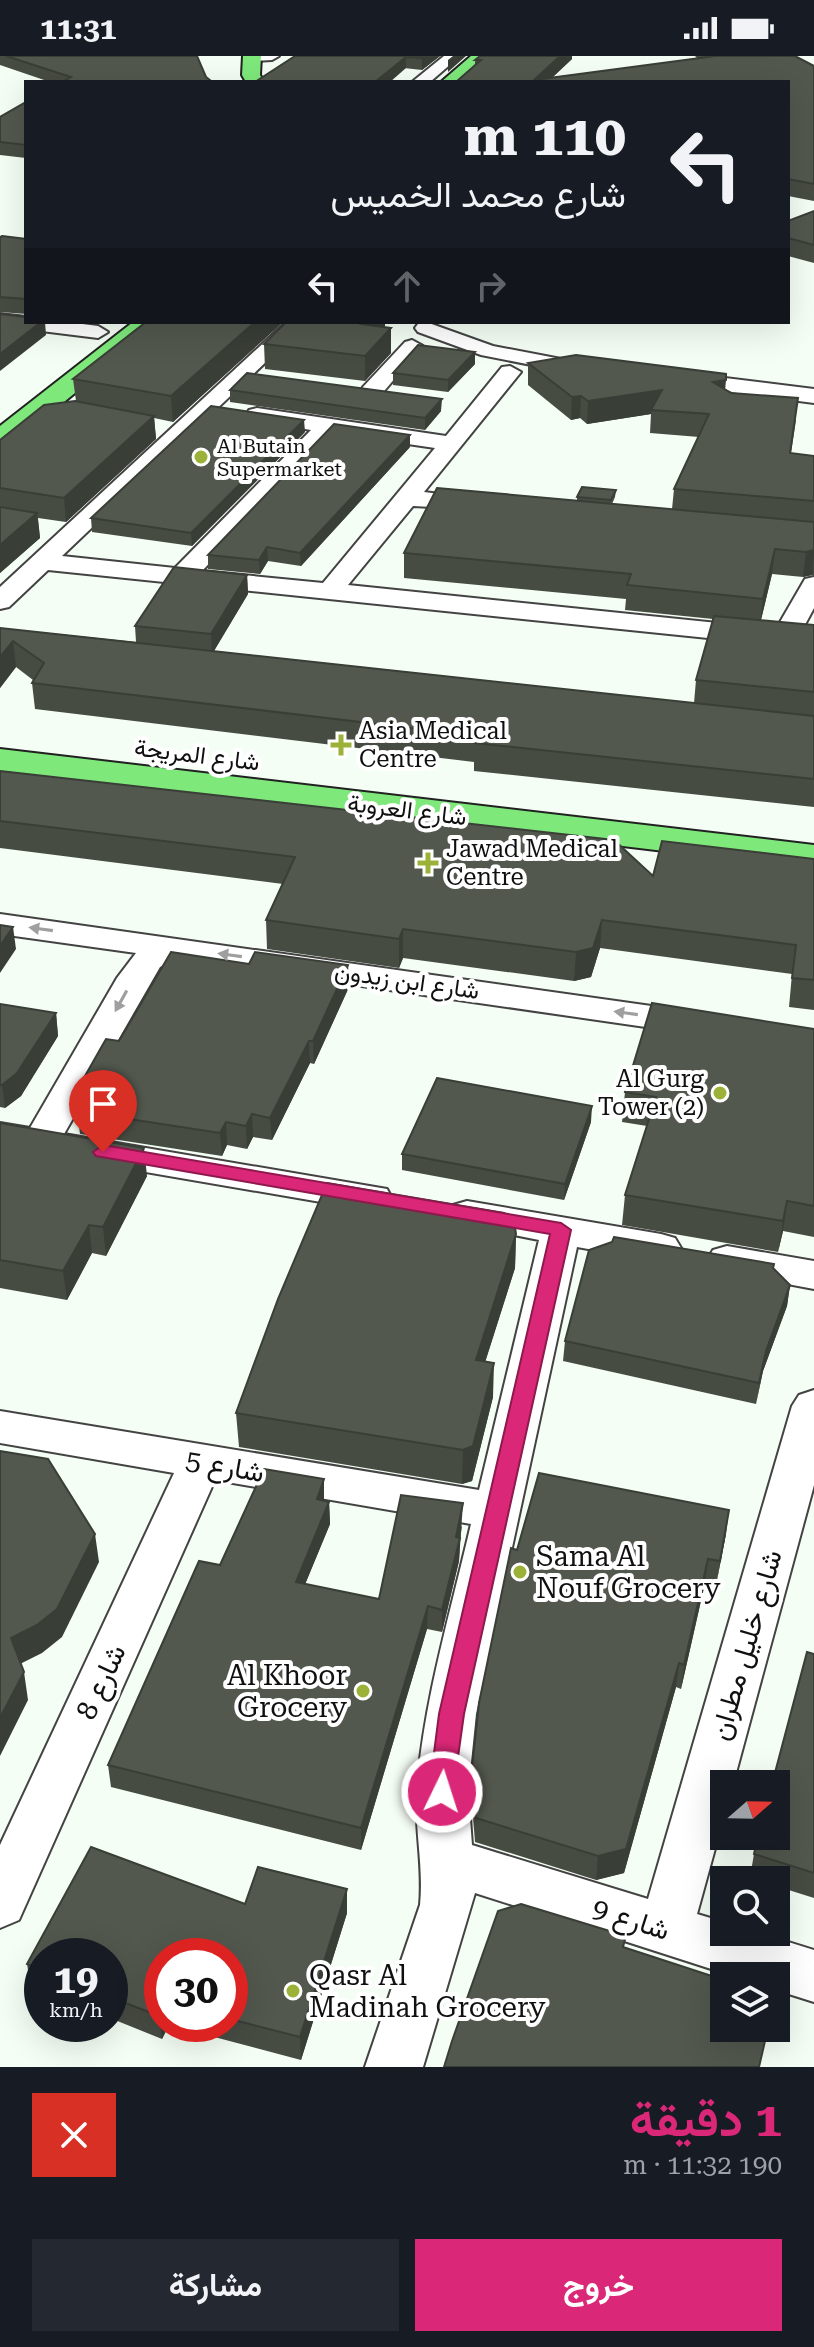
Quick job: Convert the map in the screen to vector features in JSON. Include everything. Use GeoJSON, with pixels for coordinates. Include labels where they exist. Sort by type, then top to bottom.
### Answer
{"type":"FeatureCollection","features":[{"type":"Feature","properties":{"kind":"main road"},"geometry":{"type":"LineString","coordinates":[[452,80],[482,56]]}},
{"type":"Feature","properties":{"kind":"main road"},"geometry":{"type":"LineString","coordinates":[[252,57],[251,75],[254,80]]}},
{"type":"Feature","properties":{"kind":"main road"},"geometry":{"type":"LineString","coordinates":[[0,440],[146,324]]}},
{"type":"Feature","properties":{"kind":"main road"},"geometry":{"type":"LineString","coordinates":[[0,408],[104,327]]}},
{"type":"Feature","properties":{"kind":"main road","name":"شارع المريجة"},"geometry":{"type":"LineString","coordinates":[[0,732],[270,764],[392,800]]}},
{"type":"Feature","properties":{"kind":"main road","name":"شارع العروبة"},"geometry":{"type":"LineString","coordinates":[[0,743],[814,857]]}},
{"type":"Feature","properties":{"kind":"main road","name":"شارع العروبة"},"geometry":{"type":"LineString","coordinates":[[0,760],[392,800],[814,836]]}},
{"type":"Feature","properties":{"kind":"main road"},"geometry":{"type":"LineString","coordinates":[[0,776],[306,810],[392,800]]}},
{"type":"Feature","properties":{"kind":"street"},"geometry":{"type":"LineString","coordinates":[[252,57],[272,56]]}},
{"type":"Feature","properties":{"kind":"street"},"geometry":{"type":"LineString","coordinates":[[423,80],[453,56]]}},
{"type":"Feature","properties":{"kind":"street"},"geometry":{"type":"LineString","coordinates":[[1,320],[24,303]]}},
{"type":"Feature","properties":{"kind":"street"},"geometry":{"type":"LineString","coordinates":[[1,320],[24,322]]}},
{"type":"Feature","properties":{"kind":"street"},"geometry":{"type":"LineString","coordinates":[[60,324],[104,327]]}},
{"type":"Feature","properties":{"kind":"street"},"geometry":{"type":"LineString","coordinates":[[0,601],[296,324]]}},
{"type":"Feature","properties":{"kind":"street"},"geometry":{"type":"LineString","coordinates":[[417,325],[507,356],[604,369]]}},
{"type":"Feature","properties":{"kind":"street"},"geometry":{"type":"LineString","coordinates":[[371,392],[412,346]]}},
{"type":"Feature","properties":{"kind":"street"},"geometry":{"type":"LineString","coordinates":[[330,591],[510,372]]}},
{"type":"Feature","properties":{"kind":"street"},"geometry":{"type":"LineString","coordinates":[[242,375],[270,379]]}},
{"type":"Feature","properties":{"kind":"street"},"geometry":{"type":"LineString","coordinates":[[660,377],[814,396]]}},
{"type":"Feature","properties":{"kind":"street"},"geometry":{"type":"LineString","coordinates":[[342,388],[402,396]]}},
{"type":"Feature","properties":{"kind":"street"},"geometry":{"type":"LineString","coordinates":[[449,402],[481,406]]}},
{"type":"Feature","properties":{"kind":"street"},"geometry":{"type":"LineString","coordinates":[[207,408],[449,443]]}},
{"type":"Feature","properties":{"kind":"street"},"geometry":{"type":"LineString","coordinates":[[25,421],[66,414]]}},
{"type":"Feature","properties":{"kind":"street"},"geometry":{"type":"LineString","coordinates":[[182,576],[327,426]]}},
{"type":"Feature","properties":{"kind":"street"},"geometry":{"type":"LineString","coordinates":[[150,428],[179,433]]}},
{"type":"Feature","properties":{"kind":"street"},"geometry":{"type":"LineString","coordinates":[[405,498],[496,507]]}},
{"type":"Feature","properties":{"kind":"street"},"geometry":{"type":"LineString","coordinates":[[44,528],[73,533]]}},
{"type":"Feature","properties":{"kind":"street"},"geometry":{"type":"LineString","coordinates":[[42,562],[814,641]]}},
{"type":"Feature","properties":{"kind":"street"},"geometry":{"type":"LineString","coordinates":[[784,638],[814,585]]}},
{"type":"Feature","properties":{"kind":"street","name":"شارع ابن زيدون"},"geometry":{"type":"LineString","coordinates":[[0,924],[720,1027]]}},
{"type":"Feature","properties":{"kind":"street"},"geometry":{"type":"LineString","coordinates":[[41,1141],[134,978],[148,960],[173,947]]}},
{"type":"Feature","properties":{"kind":"street"},"geometry":{"type":"LineString","coordinates":[[0,1135],[814,1275]]}},
{"type":"Feature","properties":{"kind":"street"},"geometry":{"type":"LineString","coordinates":[[394,2067],[447,1905],[444,1758],[561,1230]]}},
{"type":"Feature","properties":{"kind":"street","name":"شارع خليل مطران"},"geometry":{"type":"LineString","coordinates":[[666,1930],[814,1406]]}},
{"type":"Feature","properties":{"kind":"street","name":"شارع 5"},"geometry":{"type":"LineString","coordinates":[[0,1427],[497,1511]]}},
{"type":"Feature","properties":{"kind":"street","name":"شارع 8"},"geometry":{"type":"LineString","coordinates":[[0,1903],[201,1462]]}},
{"type":"Feature","properties":{"kind":"street","name":"شارع 9"},"geometry":{"type":"LineString","coordinates":[[448,1861],[814,1976]]}},
{"type":"Feature","properties":{"kind":"building"},"geometry":{"type":"Polygon","coordinates":[[[6,56],[197,56],[210,80],[66,80],[71,77],[6,56]]]}},
{"type":"Feature","properties":{"kind":"building"},"geometry":{"type":"Polygon","coordinates":[[[295,56],[425,56],[406,57],[377,80],[258,80],[295,56]]]}},
{"type":"Feature","properties":{"kind":"building"},"geometry":{"type":"Polygon","coordinates":[[[480,56],[560,56],[534,80],[458,80],[481,60],[475,60],[480,56]]]}},
{"type":"Feature","properties":{"kind":"building"},"geometry":{"type":"Polygon","coordinates":[[[715,56],[795,56],[814,66],[814,184],[790,179],[790,80],[534,80],[715,56]]]}},
{"type":"Feature","properties":{"kind":"building"},"geometry":{"type":"Polygon","coordinates":[[[24,103],[24,145],[0,142],[0,117],[24,103]]]}},
{"type":"Feature","properties":{"kind":"building"},"geometry":{"type":"Polygon","coordinates":[[[814,211],[814,245],[790,239],[790,220],[814,211]]]}},
{"type":"Feature","properties":{"kind":"building"},"geometry":{"type":"Polygon","coordinates":[[[0,237],[24,239],[24,299],[0,297],[0,237]]]}},
{"type":"Feature","properties":{"kind":"building"},"geometry":{"type":"Polygon","coordinates":[[[0,314],[24,317],[24,324],[38,324],[0,354],[0,314]]]}},
{"type":"Feature","properties":{"kind":"building"},"geometry":{"type":"Polygon","coordinates":[[[143,324],[253,324],[171,396],[73,379],[143,324]]]}},
{"type":"Feature","properties":{"kind":"building"},"geometry":{"type":"Polygon","coordinates":[[[284,324],[361,324],[391,328],[365,356],[264,344],[284,324]]]}},
{"type":"Feature","properties":{"kind":"building"},"geometry":{"type":"Polygon","coordinates":[[[418,345],[475,352],[448,380],[393,373],[418,345]]]}},
{"type":"Feature","properties":{"kind":"building"},"geometry":{"type":"Polygon","coordinates":[[[576,355],[726,374],[726,380],[713,382],[731,393],[798,398],[790,453],[814,456],[814,501],[674,489],[709,414],[651,410],[662,390],[588,401],[581,396],[572,397],[528,363],[576,355]]]}},
{"type":"Feature","properties":{"kind":"building"},"geometry":{"type":"Polygon","coordinates":[[[247,373],[442,399],[425,418],[230,390],[247,373]]]}},
{"type":"Feature","properties":{"kind":"building"},"geometry":{"type":"Polygon","coordinates":[[[75,401],[154,416],[64,498],[0,488],[0,440],[44,405],[75,401]]]}},
{"type":"Feature","properties":{"kind":"building"},"geometry":{"type":"Polygon","coordinates":[[[211,406],[304,420],[191,533],[91,518],[211,406]]]}},
{"type":"Feature","properties":{"kind":"building"},"geometry":{"type":"Polygon","coordinates":[[[334,424],[410,435],[300,553],[267,547],[259,560],[208,555],[334,424]]]}},
{"type":"Feature","properties":{"kind":"building"},"geometry":{"type":"Polygon","coordinates":[[[582,487],[616,490],[611,500],[577,497],[582,487]]]}},
{"type":"Feature","properties":{"kind":"building"},"geometry":{"type":"Polygon","coordinates":[[[437,488],[814,522],[814,550],[775,549],[763,599],[627,585],[631,574],[404,553],[437,488]]]}},
{"type":"Feature","properties":{"kind":"building"},"geometry":{"type":"Polygon","coordinates":[[[0,507],[37,513],[0,545],[0,507]]]}},
{"type":"Feature","properties":{"kind":"building"},"geometry":{"type":"Polygon","coordinates":[[[174,567],[247,575],[211,634],[135,626],[174,567]]]}},
{"type":"Feature","properties":{"kind":"building"},"geometry":{"type":"Polygon","coordinates":[[[714,616],[814,625],[814,692],[696,680],[714,616]]]}},
{"type":"Feature","properties":{"kind":"building"},"geometry":{"type":"Polygon","coordinates":[[[0,628],[814,716],[814,779],[474,743],[478,736],[32,683],[44,663],[13,641],[0,657],[0,628]]]}},
{"type":"Feature","properties":{"kind":"building"},"geometry":{"type":"Polygon","coordinates":[[[0,771],[614,840],[653,876],[662,841],[814,859],[814,980],[792,978],[796,945],[602,920],[593,948],[576,952],[403,929],[399,939],[266,920],[295,857],[0,821],[0,771]]]}},
{"type":"Feature","properties":{"kind":"building"},"geometry":{"type":"Polygon","coordinates":[[[0,925],[13,927],[0,946],[0,925]]]}},
{"type":"Feature","properties":{"kind":"building"},"geometry":{"type":"Polygon","coordinates":[[[171,952],[249,964],[255,952],[348,965],[313,1041],[309,1041],[270,1118],[252,1114],[246,1126],[226,1122],[220,1133],[77,1111],[81,1104],[96,1099],[85,1097],[92,1086],[81,1083],[106,1039],[119,1041],[171,952]]]}},
{"type":"Feature","properties":{"kind":"building"},"geometry":{"type":"Polygon","coordinates":[[[652,1003],[814,1029],[814,1206],[787,1201],[783,1221],[625,1195],[656,1097],[625,1092],[652,1003]]]}},
{"type":"Feature","properties":{"kind":"building"},"geometry":{"type":"Polygon","coordinates":[[[0,1004],[56,1013],[17,1073],[2,1085],[0,1085],[0,1004]]]}},
{"type":"Feature","properties":{"kind":"building"},"geometry":{"type":"Polygon","coordinates":[[[437,1078],[592,1106],[565,1184],[402,1154],[437,1078]]]}},
{"type":"Feature","properties":{"kind":"building"},"geometry":{"type":"Polygon","coordinates":[[[0,1123],[144,1148],[103,1227],[89,1225],[63,1271],[0,1260],[0,1123]]]}},
{"type":"Feature","properties":{"kind":"building"},"geometry":{"type":"Polygon","coordinates":[[[327,1183],[504,1213],[514,1222],[516,1234],[476,1360],[494,1363],[473,1446],[463,1450],[236,1413],[278,1299],[327,1183]]]}},
{"type":"Feature","properties":{"kind":"building"},"geometry":{"type":"Polygon","coordinates":[[[614,1237],[774,1264],[773,1268],[790,1285],[766,1351],[759,1383],[565,1341],[589,1250],[612,1242],[614,1237]]]}},
{"type":"Feature","properties":{"kind":"building"},"geometry":{"type":"Polygon","coordinates":[[[0,1451],[48,1459],[95,1534],[57,1609],[37,1625],[11,1638],[24,1672],[0,1718],[0,1451]]]}},
{"type":"Feature","properties":{"kind":"building"},"geometry":{"type":"Polygon","coordinates":[[[264,1469],[324,1479],[317,1499],[329,1502],[296,1582],[379,1599],[401,1495],[463,1503],[456,1537],[460,1538],[442,1610],[428,1606],[361,1828],[108,1765],[199,1561],[220,1565],[264,1469]]]}},
{"type":"Feature","properties":{"kind":"building"},"geometry":{"type":"Polygon","coordinates":[[[539,1473],[729,1510],[720,1561],[708,1559],[684,1665],[679,1663],[626,1849],[598,1856],[476,1818],[472,1768],[479,1703],[511,1548],[517,1550],[539,1473]]]}},
{"type":"Feature","properties":{"kind":"building"},"geometry":{"type":"Polygon","coordinates":[[[807,1652],[814,1654],[814,1873],[754,1854],[755,1850],[790,1850],[790,1770],[776,1770],[807,1652]]]}},
{"type":"Feature","properties":{"kind":"building"},"geometry":{"type":"Polygon","coordinates":[[[91,1847],[245,1904],[258,1867],[347,1889],[300,2037],[248,2024],[248,1938],[144,1938],[144,2010],[128,2004],[128,1938],[41,1938],[91,1847]]]}},
{"type":"Feature","properties":{"kind":"building"},"geometry":{"type":"Polygon","coordinates":[[[521,1904],[626,1936],[623,1947],[710,1975],[710,2042],[765,2042],[759,2067],[444,2067],[498,1911],[521,1904]]]}},
{"type":"Feature","properties":{"kind":"place","name":"Al Butain Supermarket"},"geometry":{"type":"Point","coordinates":[201,457]}},
{"type":"Feature","properties":{"kind":"place","name":"Asia Medical Centre"},"geometry":{"type":"Point","coordinates":[341,745]}},
{"type":"Feature","properties":{"kind":"place","name":"Jawad Medical Centre"},"geometry":{"type":"Point","coordinates":[428,863]}},
{"type":"Feature","properties":{"kind":"place","name":"Al Gurg Tower (2)"},"geometry":{"type":"Point","coordinates":[720,1093]}},
{"type":"Feature","properties":{"kind":"place","name":"Sama Al Nouf Grocery"},"geometry":{"type":"Point","coordinates":[520,1572]}},
{"type":"Feature","properties":{"kind":"place","name":"Al Khoor Grocery"},"geometry":{"type":"Point","coordinates":[363,1691]}},
{"type":"Feature","properties":{"kind":"place","name":"Qasr Al Madinah Grocery"},"geometry":{"type":"Point","coordinates":[293,1991]}},
{"type":"Feature","properties":{"kind":"route"},"geometry":{"type":"LineString","coordinates":[[103,1152],[561,1230],[451,1714],[442,1792]]}}]}
